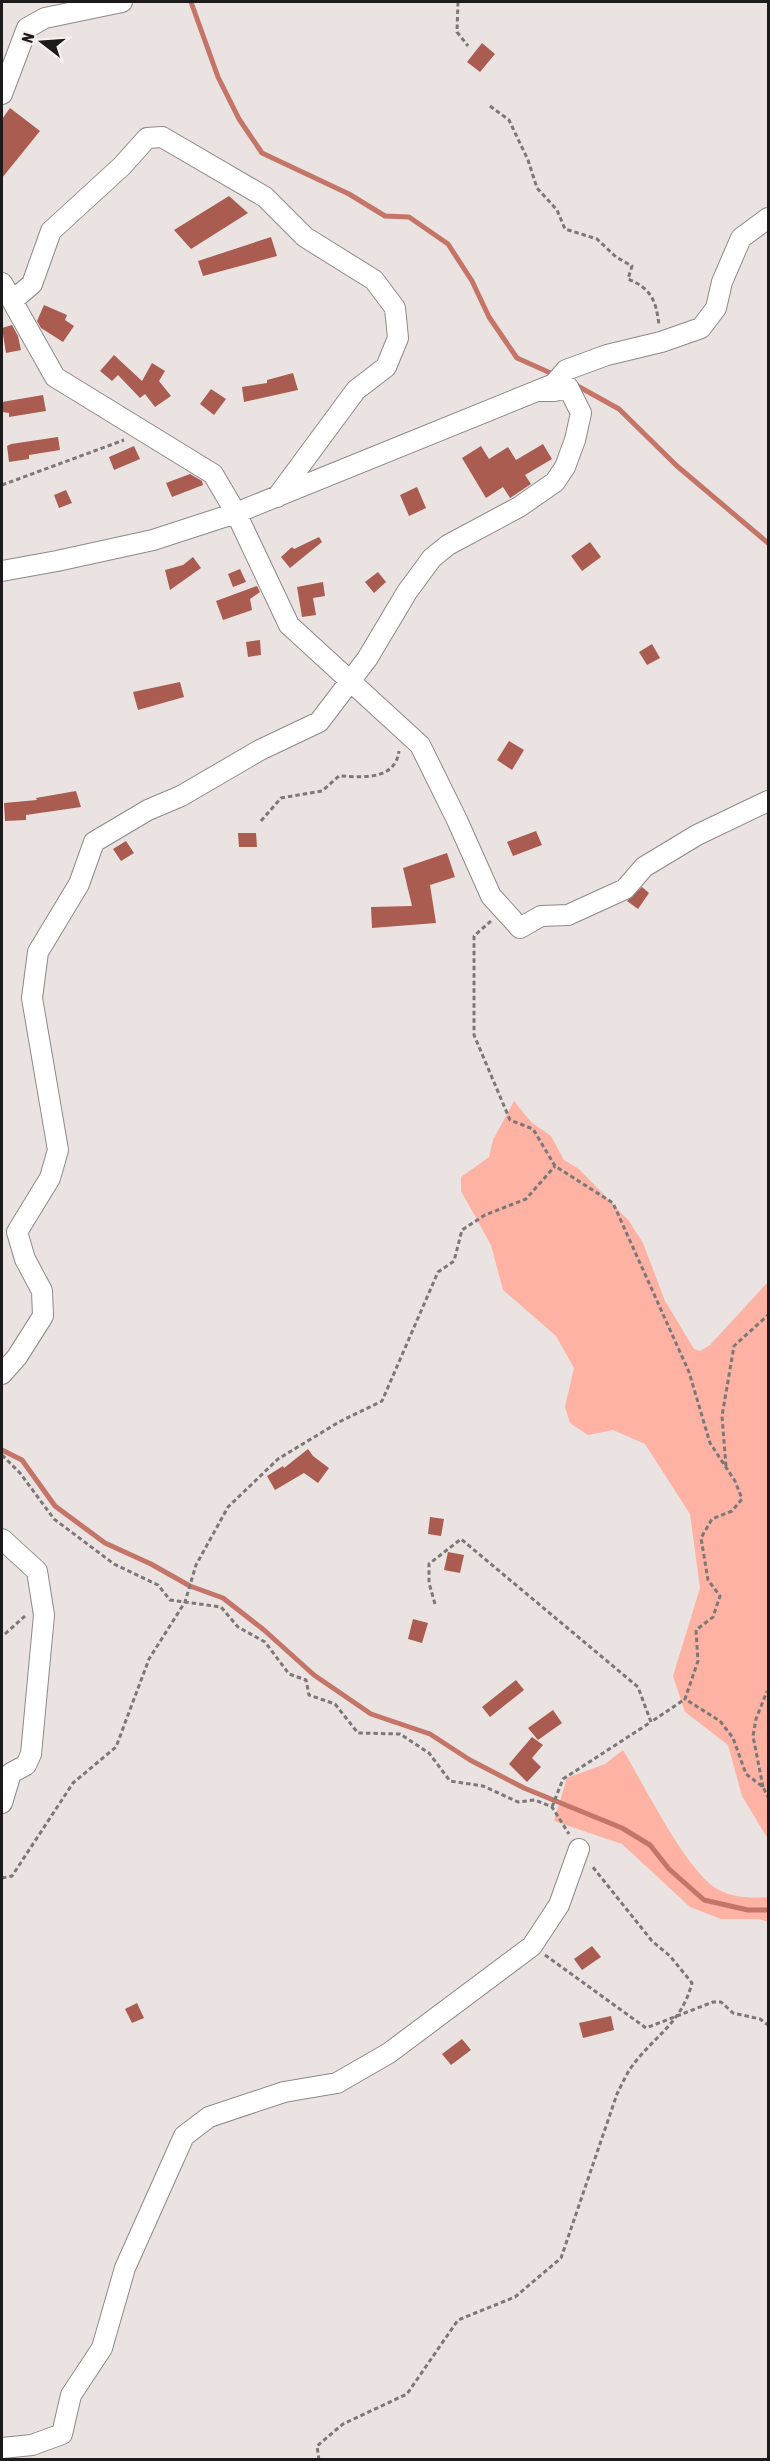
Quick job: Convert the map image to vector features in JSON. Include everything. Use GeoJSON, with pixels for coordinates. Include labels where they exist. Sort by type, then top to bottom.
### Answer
{"type":"FeatureCollection","features":[{"type":"Feature","properties":{"kind":"street"},"geometry":{"type":"LineString","coordinates":[[2,94],[27,28],[45,18],[122,2]]}},
{"type":"Feature","properties":{"kind":"street"},"geometry":{"type":"LineString","coordinates":[[12,301],[32,284],[51,231],[114,174],[147,138],[162,137],[265,197],[305,237],[374,280],[395,308],[398,338],[386,367],[357,390],[277,497]]}},
{"type":"Feature","properties":{"kind":"street"},"geometry":{"type":"LineString","coordinates":[[2,571],[153,540],[236,513],[553,382],[607,355],[661,342],[701,328],[716,308],[722,282],[741,238],[768,218]]}},
{"type":"Feature","properties":{"kind":"street"},"geometry":{"type":"LineString","coordinates":[[2,283],[55,377],[213,474],[236,513],[289,625],[420,745],[491,896],[520,928],[541,916],[568,915],[625,889],[644,867],[698,834],[768,801]]}},
{"type":"Feature","properties":{"kind":"street"},"geometry":{"type":"LineString","coordinates":[[2,1374],[17,1357],[44,1316],[42,1291],[25,1259],[17,1232],[50,1178],[58,1150],[32,998],[38,952],[79,884],[94,842],[148,810],[181,796],[260,750],[320,722],[367,658],[407,592],[432,558],[448,545],[519,507],[555,482],[565,467],[575,440],[581,413],[568,387],[555,391],[553,382]]}},
{"type":"Feature","properties":{"kind":"street"},"geometry":{"type":"LineString","coordinates":[[2,1539],[38,1571],[44,1615],[31,1754],[26,1765],[11,1773],[2,1803]]}},
{"type":"Feature","properties":{"kind":"street"},"geometry":{"type":"LineString","coordinates":[[2,2448],[32,2445],[62,2434],[71,2395],[102,2348],[125,2268],[184,2136],[209,2117],[284,2092],[337,2083],[389,2053],[532,1946],[559,1905],[579,1849]]}},
{"type":"Feature","properties":{"kind":"path"},"geometry":{"type":"LineString","coordinates":[[458,2],[457,32],[468,46]]}},
{"type":"Feature","properties":{"kind":"path"},"geometry":{"type":"LineString","coordinates":[[490,106],[509,120],[528,160],[537,188],[557,210],[565,229],[597,239],[616,257],[632,266],[628,279],[643,285],[656,306],[661,342]]}},
{"type":"Feature","properties":{"kind":"path"},"geometry":{"type":"LineString","coordinates":[[2,485],[145,432]]}},
{"type":"Feature","properties":{"kind":"path"},"geometry":{"type":"LineString","coordinates":[[261,821],[281,798],[322,790],[339,776],[372,777],[390,771],[398,759],[402,729]]}},
{"type":"Feature","properties":{"kind":"path"},"geometry":{"type":"LineString","coordinates":[[503,909],[474,936],[474,1035],[510,1120],[533,1129],[555,1166],[613,1203],[689,1372],[710,1443],[726,1467],[742,1499],[732,1511],[712,1519],[701,1538],[708,1580],[720,1596],[713,1617],[696,1630],[698,1661],[685,1699],[563,1779],[552,1807]]}},
{"type":"Feature","properties":{"kind":"path"},"geometry":{"type":"LineString","coordinates":[[2,1878],[12,1876],[73,1783],[116,1747],[149,1659],[185,1602],[196,1565],[228,1507],[278,1459],[339,1422],[382,1401],[438,1272],[454,1262],[462,1230],[485,1215],[526,1199],[555,1166]]}},
{"type":"Feature","properties":{"kind":"path"},"geometry":{"type":"LineString","coordinates":[[726,1467],[722,1416],[734,1346],[768,1315]]}},
{"type":"Feature","properties":{"kind":"path"},"geometry":{"type":"LineString","coordinates":[[2,1455],[20,1473],[54,1520],[114,1564],[158,1585],[170,1600],[220,1607],[238,1627],[265,1642],[290,1674],[306,1680],[309,1695],[335,1704],[358,1733],[400,1734],[429,1753],[450,1781],[483,1786],[518,1802],[536,1800],[552,1807],[579,1849],[652,1941],[670,1956],[692,1983],[687,2001],[676,2018],[630,2069],[616,2094],[561,2258],[515,2297],[458,2320],[407,2394],[343,2424],[318,2446],[319,2460]]}},
{"type":"Feature","properties":{"kind":"path"},"geometry":{"type":"LineString","coordinates":[[435,1604],[429,1584],[429,1564],[461,1539],[638,1687],[651,1722]]}},
{"type":"Feature","properties":{"kind":"path"},"geometry":{"type":"LineString","coordinates":[[5,1634],[42,1600]]}},
{"type":"Feature","properties":{"kind":"path"},"geometry":{"type":"LineString","coordinates":[[767,1691],[756,1719],[753,1736],[763,1787],[768,1797]]}},
{"type":"Feature","properties":{"kind":"path"},"geometry":{"type":"LineString","coordinates":[[685,1699],[720,1721],[733,1738],[746,1774],[763,1787]]}},
{"type":"Feature","properties":{"kind":"path"},"geometry":{"type":"LineString","coordinates":[[532,1946],[646,2028],[713,2002],[721,2002],[733,2013],[760,2019],[768,2025]]}},
{"type":"Feature","properties":{"kind":"shaded area"},"geometry":{"type":"Polygon","coordinates":[[[514,1101],[531,1122],[551,1136],[564,1160],[579,1169],[629,1221],[643,1243],[665,1301],[694,1349],[700,1351],[710,1345],[768,1282],[768,1839],[742,1796],[728,1745],[685,1712],[673,1676],[700,1588],[690,1514],[645,1444],[613,1430],[588,1435],[570,1423],[565,1407],[574,1368],[556,1336],[503,1290],[491,1245],[461,1191],[461,1177],[489,1157],[493,1140],[514,1101]]]}},
{"type":"Feature","properties":{"kind":"shaded area"},"geometry":{"type":"Polygon","coordinates":[[[623,1750],[667,1827],[694,1866],[707,1881],[725,1893],[743,1897],[768,1897],[768,1922],[759,1919],[721,1919],[690,1907],[622,1844],[554,1821],[567,1778],[605,1764],[623,1750]]]}},
{"type":"Feature","properties":{"kind":"building"},"geometry":{"type":"Polygon","coordinates":[[[482,43],[495,54],[480,72],[467,62],[482,43]]]}},
{"type":"Feature","properties":{"kind":"building"},"geometry":{"type":"Polygon","coordinates":[[[10,108],[40,131],[2,178],[2,119],[10,108]]]}},
{"type":"Feature","properties":{"kind":"building"},"geometry":{"type":"Polygon","coordinates":[[[229,196],[248,213],[191,249],[174,230],[229,196]]]}},
{"type":"Feature","properties":{"kind":"building"},"geometry":{"type":"Polygon","coordinates":[[[271,237],[277,256],[203,276],[198,261],[271,237]]]}},
{"type":"Feature","properties":{"kind":"building"},"geometry":{"type":"Polygon","coordinates":[[[44,305],[67,315],[65,320],[74,326],[63,342],[41,328],[37,321],[44,305]]]}},
{"type":"Feature","properties":{"kind":"building"},"geometry":{"type":"Polygon","coordinates":[[[12,325],[18,336],[21,350],[6,353],[2,328],[12,325]]]}},
{"type":"Feature","properties":{"kind":"building"},"geometry":{"type":"Polygon","coordinates":[[[114,355],[142,381],[152,363],[165,371],[159,381],[171,396],[155,407],[145,394],[140,398],[118,375],[112,381],[100,371],[114,355]]]}},
{"type":"Feature","properties":{"kind":"building"},"geometry":{"type":"Polygon","coordinates":[[[293,373],[298,390],[244,402],[242,387],[267,383],[267,380],[293,373]]]}},
{"type":"Feature","properties":{"kind":"building"},"geometry":{"type":"Polygon","coordinates":[[[211,389],[226,399],[214,415],[200,404],[211,389]]]}},
{"type":"Feature","properties":{"kind":"building"},"geometry":{"type":"Polygon","coordinates":[[[43,395],[46,411],[9,417],[9,413],[2,412],[2,402],[43,395]]]}},
{"type":"Feature","properties":{"kind":"building"},"geometry":{"type":"Polygon","coordinates":[[[58,437],[60,450],[29,455],[29,459],[9,462],[7,446],[58,437]]]}},
{"type":"Feature","properties":{"kind":"building"},"geometry":{"type":"Polygon","coordinates":[[[543,444],[552,459],[525,475],[531,484],[510,498],[503,487],[486,498],[462,458],[481,446],[489,459],[508,447],[516,460],[543,444]]]}},
{"type":"Feature","properties":{"kind":"building"},"geometry":{"type":"Polygon","coordinates":[[[134,446],[140,459],[114,470],[109,457],[134,446]]]}},
{"type":"Feature","properties":{"kind":"building"},"geometry":{"type":"Polygon","coordinates":[[[190,474],[202,481],[203,485],[172,497],[166,483],[190,474]]]}},
{"type":"Feature","properties":{"kind":"building"},"geometry":{"type":"Polygon","coordinates":[[[417,487],[426,508],[409,516],[400,495],[417,487]]]}},
{"type":"Feature","properties":{"kind":"building"},"geometry":{"type":"Polygon","coordinates":[[[66,490],[72,503],[59,508],[54,495],[66,490]]]}},
{"type":"Feature","properties":{"kind":"building"},"geometry":{"type":"Polygon","coordinates":[[[319,537],[322,542],[290,568],[281,557],[292,547],[294,549],[319,537]]]}},
{"type":"Feature","properties":{"kind":"building"},"geometry":{"type":"Polygon","coordinates":[[[590,542],[601,557],[582,571],[571,556],[590,542]]]}},
{"type":"Feature","properties":{"kind":"building"},"geometry":{"type":"Polygon","coordinates":[[[193,557],[201,568],[170,590],[165,570],[183,565],[193,557]]]}},
{"type":"Feature","properties":{"kind":"building"},"geometry":{"type":"Polygon","coordinates":[[[240,569],[246,582],[233,587],[228,574],[240,569]]]}},
{"type":"Feature","properties":{"kind":"building"},"geometry":{"type":"Polygon","coordinates":[[[378,572],[386,582],[374,593],[365,582],[378,572]]]}},
{"type":"Feature","properties":{"kind":"building"},"geometry":{"type":"Polygon","coordinates":[[[323,582],[325,596],[313,598],[316,615],[302,617],[297,587],[323,582]]]}},
{"type":"Feature","properties":{"kind":"building"},"geometry":{"type":"Polygon","coordinates":[[[257,586],[260,592],[250,599],[252,610],[223,620],[216,601],[257,586]]]}},
{"type":"Feature","properties":{"kind":"building"},"geometry":{"type":"Polygon","coordinates":[[[260,640],[261,655],[248,657],[246,642],[260,640]]]}},
{"type":"Feature","properties":{"kind":"building"},"geometry":{"type":"Polygon","coordinates":[[[652,644],[660,658],[647,665],[639,652],[652,644]]]}},
{"type":"Feature","properties":{"kind":"building"},"geometry":{"type":"Polygon","coordinates":[[[180,682],[184,697],[138,710],[133,692],[180,682]]]}},
{"type":"Feature","properties":{"kind":"building"},"geometry":{"type":"Polygon","coordinates":[[[509,741],[524,750],[512,770],[497,760],[509,741]]]}},
{"type":"Feature","properties":{"kind":"building"},"geometry":{"type":"Polygon","coordinates":[[[76,791],[81,807],[26,815],[26,820],[5,821],[4,803],[37,800],[36,798],[76,791]]]}},
{"type":"Feature","properties":{"kind":"building"},"geometry":{"type":"Polygon","coordinates":[[[536,831],[542,845],[513,856],[507,842],[536,831]]]}},
{"type":"Feature","properties":{"kind":"building"},"geometry":{"type":"Polygon","coordinates":[[[238,833],[256,833],[257,847],[239,847],[238,833]]]}},
{"type":"Feature","properties":{"kind":"building"},"geometry":{"type":"Polygon","coordinates":[[[126,841],[134,853],[121,861],[113,849],[126,841]]]}},
{"type":"Feature","properties":{"kind":"building"},"geometry":{"type":"Polygon","coordinates":[[[447,853],[455,877],[430,885],[436,923],[372,928],[371,907],[412,906],[403,868],[447,853]]]}},
{"type":"Feature","properties":{"kind":"building"},"geometry":{"type":"Polygon","coordinates":[[[642,887],[649,893],[638,909],[627,901],[642,887]]]}},
{"type":"Feature","properties":{"kind":"building"},"geometry":{"type":"Polygon","coordinates":[[[308,1449],[313,1456],[329,1468],[318,1483],[304,1473],[275,1490],[267,1476],[283,1466],[284,1468],[308,1449]]]}},
{"type":"Feature","properties":{"kind":"building"},"geometry":{"type":"Polygon","coordinates":[[[430,1517],[444,1519],[441,1536],[428,1534],[430,1517]]]}},
{"type":"Feature","properties":{"kind":"building"},"geometry":{"type":"Polygon","coordinates":[[[448,1552],[464,1555],[460,1573],[444,1570],[448,1552]]]}},
{"type":"Feature","properties":{"kind":"building"},"geometry":{"type":"Polygon","coordinates":[[[413,1619],[428,1623],[422,1643],[408,1639],[413,1619]]]}},
{"type":"Feature","properties":{"kind":"building"},"geometry":{"type":"Polygon","coordinates":[[[516,1680],[524,1690],[490,1717],[482,1707],[516,1680]]]}},
{"type":"Feature","properties":{"kind":"building"},"geometry":{"type":"Polygon","coordinates":[[[553,1710],[562,1723],[538,1740],[528,1728],[553,1710]]]}},
{"type":"Feature","properties":{"kind":"building"},"geometry":{"type":"Polygon","coordinates":[[[532,1737],[543,1745],[532,1758],[541,1767],[527,1782],[509,1764],[532,1737]]]}},
{"type":"Feature","properties":{"kind":"building"},"geometry":{"type":"Polygon","coordinates":[[[592,1946],[601,1957],[582,1970],[574,1959],[592,1946]]]}},
{"type":"Feature","properties":{"kind":"building"},"geometry":{"type":"Polygon","coordinates":[[[137,2003],[144,2018],[132,2023],[125,2009],[137,2003]]]}},
{"type":"Feature","properties":{"kind":"building"},"geometry":{"type":"Polygon","coordinates":[[[611,2016],[614,2030],[583,2038],[579,2023],[611,2016]]]}},
{"type":"Feature","properties":{"kind":"building"},"geometry":{"type":"Polygon","coordinates":[[[462,2039],[471,2050],[451,2065],[442,2054],[462,2039]]]}},
{"type":"Feature","properties":{"kind":"waterway"},"geometry":{"type":"LineString","coordinates":[[191,2],[218,77],[239,119],[262,153],[349,194],[385,216],[409,217],[448,244],[472,281],[489,317],[517,358],[555,375]]}},
{"type":"Feature","properties":{"kind":"waterway"},"geometry":{"type":"LineString","coordinates":[[574,384],[619,409],[677,466],[768,543]]}},
{"type":"Feature","properties":{"kind":"waterway"},"geometry":{"type":"LineString","coordinates":[[2,1450],[22,1460],[55,1506],[105,1543],[151,1564],[190,1586],[223,1598],[264,1630],[314,1675],[371,1714],[430,1734],[470,1760],[524,1788],[622,1828],[650,1845],[669,1869],[704,1900],[748,1910],[768,1910]]}}]}
